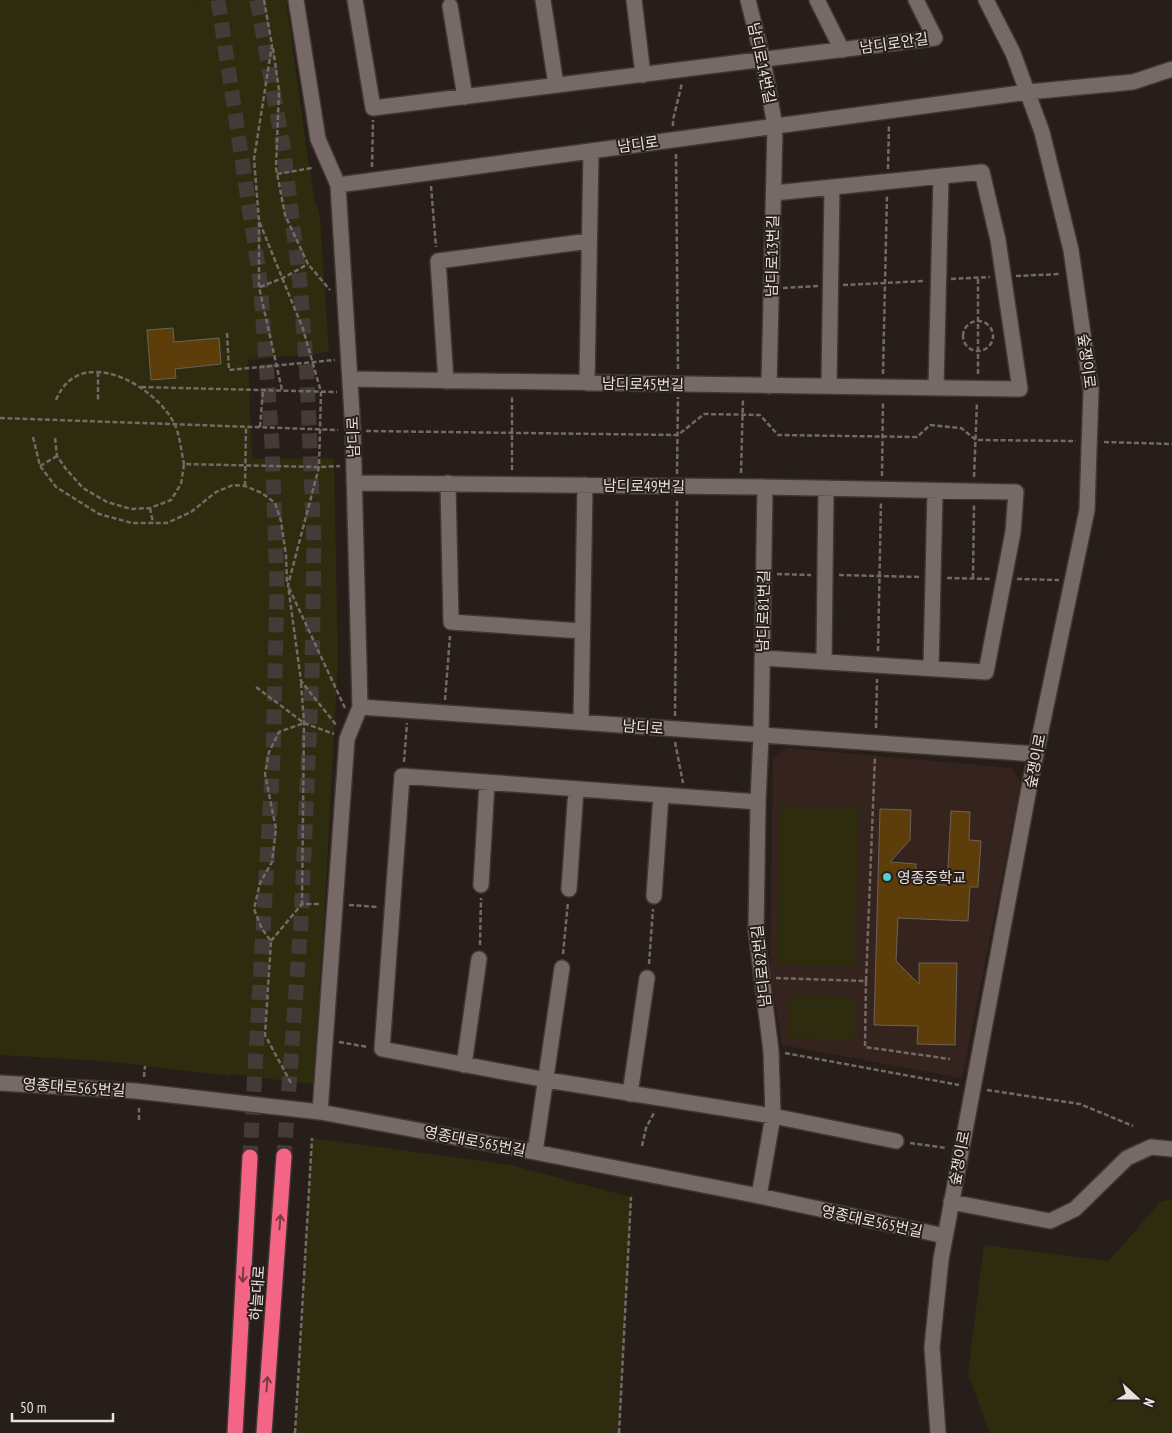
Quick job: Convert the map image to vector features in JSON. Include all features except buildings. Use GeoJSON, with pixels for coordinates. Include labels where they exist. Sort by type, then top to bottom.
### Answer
{"type":"FeatureCollection","features":[{"type":"Feature","properties":{"kind":"highway","name":"하늘대로"},"geometry":{"type":"LineString","coordinates":[[264,1433],[284,1156]]}},
{"type":"Feature","properties":{"kind":"highway","name":"하늘대로"},"geometry":{"type":"LineString","coordinates":[[236,1433],[250,1157]]}},
{"type":"Feature","properties":{"kind":"street"},"geometry":{"type":"LineString","coordinates":[[296,0],[318,139],[338,185]]}},
{"type":"Feature","properties":{"kind":"street"},"geometry":{"type":"LineString","coordinates":[[355,0],[373,108]]}},
{"type":"Feature","properties":{"kind":"street"},"geometry":{"type":"LineString","coordinates":[[543,0],[556,86]]}},
{"type":"Feature","properties":{"kind":"street"},"geometry":{"type":"LineString","coordinates":[[634,0],[643,75]]}},
{"type":"Feature","properties":{"kind":"street","name":"남디로14번길"},"geometry":{"type":"LineString","coordinates":[[748,0],[763,60],[775,126]]}},
{"type":"Feature","properties":{"kind":"street","name":"남디로안길"},"geometry":{"type":"LineString","coordinates":[[817,0],[842,50]]}},
{"type":"Feature","properties":{"kind":"street","name":"남디로안길"},"geometry":{"type":"LineString","coordinates":[[373,108],[935,38],[916,0]]}},
{"type":"Feature","properties":{"kind":"street","name":"숲쟁이로"},"geometry":{"type":"LineString","coordinates":[[938,1433],[932,1347],[945,1236],[1036,754],[1087,510],[1090,442],[1091,390],[1071,250],[1042,132],[1013,53],[986,0]]}},
{"type":"Feature","properties":{"kind":"street"},"geometry":{"type":"LineString","coordinates":[[450,6],[465,97]]}},
{"type":"Feature","properties":{"kind":"street"},"geometry":{"type":"LineString","coordinates":[[1028,92],[1133,82],[1172,69]]}},
{"type":"Feature","properties":{"kind":"street","name":"남디로"},"geometry":{"type":"LineString","coordinates":[[1028,92],[338,185],[353,431],[360,707],[1036,754]]}},
{"type":"Feature","properties":{"kind":"street","name":"남디로13번길"},"geometry":{"type":"LineString","coordinates":[[769,386],[775,126]]}},
{"type":"Feature","properties":{"kind":"street"},"geometry":{"type":"LineString","coordinates":[[587,383],[591,151]]}},
{"type":"Feature","properties":{"kind":"street","name":"남디로45번길"},"geometry":{"type":"LineString","coordinates":[[350,386],[446,380],[1020,389],[998,240],[982,172],[774,193]]}},
{"type":"Feature","properties":{"kind":"street"},"geometry":{"type":"LineString","coordinates":[[936,388],[941,176]]}},
{"type":"Feature","properties":{"kind":"street"},"geometry":{"type":"LineString","coordinates":[[829,386],[832,187]]}},
{"type":"Feature","properties":{"kind":"street"},"geometry":{"type":"LineString","coordinates":[[446,380],[438,261],[589,241]]}},
{"type":"Feature","properties":{"kind":"street","name":"남디로49번길"},"geometry":{"type":"LineString","coordinates":[[354,482],[740,486],[1016,492],[1014,532],[986,672],[931,668]]}},
{"type":"Feature","properties":{"kind":"street"},"geometry":{"type":"LineString","coordinates":[[448,484],[451,622],[582,631]]}},
{"type":"Feature","properties":{"kind":"street"},"geometry":{"type":"LineString","coordinates":[[581,722],[585,485]]}},
{"type":"Feature","properties":{"kind":"street","name":"남디로81번길"},"geometry":{"type":"LineString","coordinates":[[761,735],[765,487]]}},
{"type":"Feature","properties":{"kind":"street"},"geometry":{"type":"LineString","coordinates":[[824,662],[826,488]]}},
{"type":"Feature","properties":{"kind":"street"},"geometry":{"type":"LineString","coordinates":[[762,658],[931,668],[935,491]]}},
{"type":"Feature","properties":{"kind":"street"},"geometry":{"type":"LineString","coordinates":[[320,1112],[350,732],[360,707]]}},
{"type":"Feature","properties":{"kind":"street","name":"남디로82번길"},"geometry":{"type":"LineString","coordinates":[[759,1196],[773,1116],[771,1051],[756,931],[761,735]]}},
{"type":"Feature","properties":{"kind":"street"},"geometry":{"type":"LineString","coordinates":[[758,802],[402,776],[382,1049],[546,1080],[773,1116],[896,1141]]}},
{"type":"Feature","properties":{"kind":"street"},"geometry":{"type":"LineString","coordinates":[[481,885],[487,782]]}},
{"type":"Feature","properties":{"kind":"street"},"geometry":{"type":"LineString","coordinates":[[569,890],[576,789]]}},
{"type":"Feature","properties":{"kind":"street"},"geometry":{"type":"LineString","coordinates":[[654,896],[661,795]]}},
{"type":"Feature","properties":{"kind":"street"},"geometry":{"type":"LineString","coordinates":[[464,1065],[480,959]]}},
{"type":"Feature","properties":{"kind":"street"},"geometry":{"type":"LineString","coordinates":[[534,1152],[562,968]]}},
{"type":"Feature","properties":{"kind":"street"},"geometry":{"type":"LineString","coordinates":[[630,1094],[647,978]]}},
{"type":"Feature","properties":{"kind":"street","name":"영종대로565번길"},"geometry":{"type":"LineString","coordinates":[[0,1082],[136,1091],[320,1112],[759,1196],[945,1236]]}},
{"type":"Feature","properties":{"kind":"street"},"geometry":{"type":"LineString","coordinates":[[951,1202],[1050,1221],[1075,1209],[1126,1158],[1151,1147],[1172,1149]]}},
{"type":"Feature","properties":{"kind":"path"},"geometry":{"type":"LineString","coordinates":[[264,0],[279,90],[276,168],[285,214],[308,264],[346,309]]}},
{"type":"Feature","properties":{"kind":"path"},"geometry":{"type":"LineString","coordinates":[[272,45],[254,158],[259,221],[259,287],[282,390]]}},
{"type":"Feature","properties":{"kind":"path"},"geometry":{"type":"LineString","coordinates":[[685,69],[673,120],[677,164],[678,384],[675,745],[685,797]]}},
{"type":"Feature","properties":{"kind":"path"},"geometry":{"type":"LineString","coordinates":[[372,180],[373,108]]}},
{"type":"Feature","properties":{"kind":"path"},"geometry":{"type":"LineString","coordinates":[[888,177],[890,110]]}},
{"type":"Feature","properties":{"kind":"path"},"geometry":{"type":"LineString","coordinates":[[277,174],[312,168]]}},
{"type":"Feature","properties":{"kind":"path"},"geometry":{"type":"LineString","coordinates":[[430,172],[438,261]]}},
{"type":"Feature","properties":{"kind":"path"},"geometry":{"type":"LineString","coordinates":[[882,477],[888,187]]}},
{"type":"Feature","properties":{"kind":"path"},"geometry":{"type":"LineString","coordinates":[[259,221],[303,329],[321,392],[319,467],[288,585],[350,732]]}},
{"type":"Feature","properties":{"kind":"path"},"geometry":{"type":"LineString","coordinates":[[259,287],[283,278],[308,264]]}},
{"type":"Feature","properties":{"kind":"path"},"geometry":{"type":"LineString","coordinates":[[1007,276],[1074,273]]}},
{"type":"Feature","properties":{"kind":"path"},"geometry":{"type":"LineString","coordinates":[[950,279],[998,277]]}},
{"type":"Feature","properties":{"kind":"path"},"geometry":{"type":"LineString","coordinates":[[973,578],[978,388],[978,278]]}},
{"type":"Feature","properties":{"kind":"path"},"geometry":{"type":"LineString","coordinates":[[837,285],[932,280]]}},
{"type":"Feature","properties":{"kind":"path"},"geometry":{"type":"LineString","coordinates":[[771,288],[818,286]]}},
{"type":"Feature","properties":{"kind":"path"},"geometry":{"type":"LineString","coordinates":[[978,321],[990,327],[993,336],[987,348],[978,351],[969,347],[964,338],[964,333],[969,325],[978,321]]}},
{"type":"Feature","properties":{"kind":"path"},"geometry":{"type":"LineString","coordinates":[[227,333],[229,370],[348,359]]}},
{"type":"Feature","properties":{"kind":"path"},"geometry":{"type":"LineString","coordinates":[[98,372],[98,401]]}},
{"type":"Feature","properties":{"kind":"path"},"geometry":{"type":"LineString","coordinates":[[55,438],[57,456],[83,488],[107,502],[131,509],[150,508],[171,500],[181,484],[184,464],[174,424],[157,400],[141,387],[116,376],[98,372],[84,373],[72,377],[61,388],[56,400]]}},
{"type":"Feature","properties":{"kind":"path"},"geometry":{"type":"LineString","coordinates":[[512,382],[512,484]]}},
{"type":"Feature","properties":{"kind":"path"},"geometry":{"type":"LineString","coordinates":[[740,486],[743,385]]}},
{"type":"Feature","properties":{"kind":"path"},"geometry":{"type":"LineString","coordinates":[[141,387],[321,392],[350,386]]}},
{"type":"Feature","properties":{"kind":"path"},"geometry":{"type":"LineString","coordinates":[[260,427],[263,390]]}},
{"type":"Feature","properties":{"kind":"path"},"geometry":{"type":"LineString","coordinates":[[0,418],[353,431],[678,435],[704,414],[760,415],[778,435],[917,437],[930,425],[960,428],[976,440],[1172,444]]}},
{"type":"Feature","properties":{"kind":"path"},"geometry":{"type":"LineString","coordinates":[[245,486],[246,426]]}},
{"type":"Feature","properties":{"kind":"path"},"geometry":{"type":"LineString","coordinates":[[33,437],[40,466],[56,487],[99,514],[132,523],[167,523],[191,512],[216,492],[233,485],[245,486],[262,493],[275,503],[281,521],[286,555],[304,723],[302,904]]}},
{"type":"Feature","properties":{"kind":"path"},"geometry":{"type":"LineString","coordinates":[[40,466],[57,456]]}},
{"type":"Feature","properties":{"kind":"path"},"geometry":{"type":"LineString","coordinates":[[184,464],[319,467],[354,465]]}},
{"type":"Feature","properties":{"kind":"path"},"geometry":{"type":"LineString","coordinates":[[878,655],[881,496]]}},
{"type":"Feature","properties":{"kind":"path"},"geometry":{"type":"LineString","coordinates":[[150,508],[153,523]]}},
{"type":"Feature","properties":{"kind":"path"},"geometry":{"type":"LineString","coordinates":[[444,713],[451,622]]}},
{"type":"Feature","properties":{"kind":"path"},"geometry":{"type":"LineString","coordinates":[[878,674],[865,1047],[950,1059]]}},
{"type":"Feature","properties":{"kind":"path"},"geometry":{"type":"LineString","coordinates":[[301,681],[350,732]]}},
{"type":"Feature","properties":{"kind":"path"},"geometry":{"type":"LineString","coordinates":[[256,687],[304,723],[350,732]]}},
{"type":"Feature","properties":{"kind":"path"},"geometry":{"type":"LineString","coordinates":[[402,776],[409,711]]}},
{"type":"Feature","properties":{"kind":"path"},"geometry":{"type":"LineString","coordinates":[[291,1083],[266,1035],[271,941],[262,930],[254,909],[260,882],[272,862],[276,829],[265,774],[269,752],[279,732],[304,723]]}},
{"type":"Feature","properties":{"kind":"path"},"geometry":{"type":"LineString","coordinates":[[480,959],[481,885]]}},
{"type":"Feature","properties":{"kind":"path"},"geometry":{"type":"LineString","coordinates":[[562,968],[569,890]]}},
{"type":"Feature","properties":{"kind":"path"},"geometry":{"type":"LineString","coordinates":[[647,978],[654,896]]}},
{"type":"Feature","properties":{"kind":"path"},"geometry":{"type":"LineString","coordinates":[[762,978],[866,981]]}},
{"type":"Feature","properties":{"kind":"path"},"geometry":{"type":"LineString","coordinates":[[325,1040],[382,1049]]}},
{"type":"Feature","properties":{"kind":"path"},"geometry":{"type":"LineString","coordinates":[[771,1051],[973,1088],[1080,1104],[1133,1126]]}},
{"type":"Feature","properties":{"kind":"path"},"geometry":{"type":"LineString","coordinates":[[144,1077],[145,1066]]}},
{"type":"Feature","properties":{"kind":"path"},"geometry":{"type":"LineString","coordinates":[[642,1146],[646,1128],[663,1099]]}},
{"type":"Feature","properties":{"kind":"path"},"geometry":{"type":"LineString","coordinates":[[139,1108],[139,1120]]}},
{"type":"Feature","properties":{"kind":"path"},"geometry":{"type":"LineString","coordinates":[[295,1433],[312,1138]]}},
{"type":"Feature","properties":{"kind":"path"},"geometry":{"type":"LineString","coordinates":[[896,1141],[946,1148]]}},
{"type":"Feature","properties":{"kind":"path"},"geometry":{"type":"LineString","coordinates":[[618,1433],[630,1197]]}},
{"type":"Feature","properties":{"kind":"shaded area"},"geometry":{"type":"Polygon","coordinates":[[[0,0],[199,0],[200,3],[200,0],[286,0],[309,165],[320,217],[329,352],[248,360],[252,459],[334,458],[338,660],[313,1084],[103,1061],[0,1055],[0,0]]]}},
{"type":"Feature","properties":{"kind":"shaded area","name":"영종중학교"},"geometry":{"type":"Polygon","coordinates":[[[787,748],[1012,768],[1021,782],[962,1078],[782,1045],[770,972],[773,758],[787,748]]]}},
{"type":"Feature","properties":{"kind":"shaded area"},"geometry":{"type":"Polygon","coordinates":[[[780,806],[859,808],[855,966],[777,964],[780,806]]]}},
{"type":"Feature","properties":{"kind":"shaded area"},"geometry":{"type":"Polygon","coordinates":[[[790,995],[856,997],[855,1040],[788,1038],[790,995]]]}},
{"type":"Feature","properties":{"kind":"shaded area"},"geometry":{"type":"Polygon","coordinates":[[[312,1138],[511,1165],[630,1197],[632,1189],[619,1433],[295,1433],[312,1138]]]}},
{"type":"Feature","properties":{"kind":"shaded area"},"geometry":{"type":"Polygon","coordinates":[[[1172,1199],[1172,1433],[990,1433],[968,1374],[984,1245],[1109,1261],[1160,1202],[1172,1199]]]}},
{"type":"Feature","properties":{"kind":"tunnel"},"geometry":{"type":"LineString","coordinates":[[218,0],[260,280],[272,445],[277,585],[273,758],[250,1157]]}},
{"type":"Feature","properties":{"kind":"tunnel"},"geometry":{"type":"LineString","coordinates":[[257,0],[284,152],[300,284],[307,376],[314,545],[312,674],[301,921],[284,1156]]}},
{"type":"Feature","properties":{"kind":"place","name":"영종중학교"},"geometry":{"type":"Point","coordinates":[887,877]}}]}
